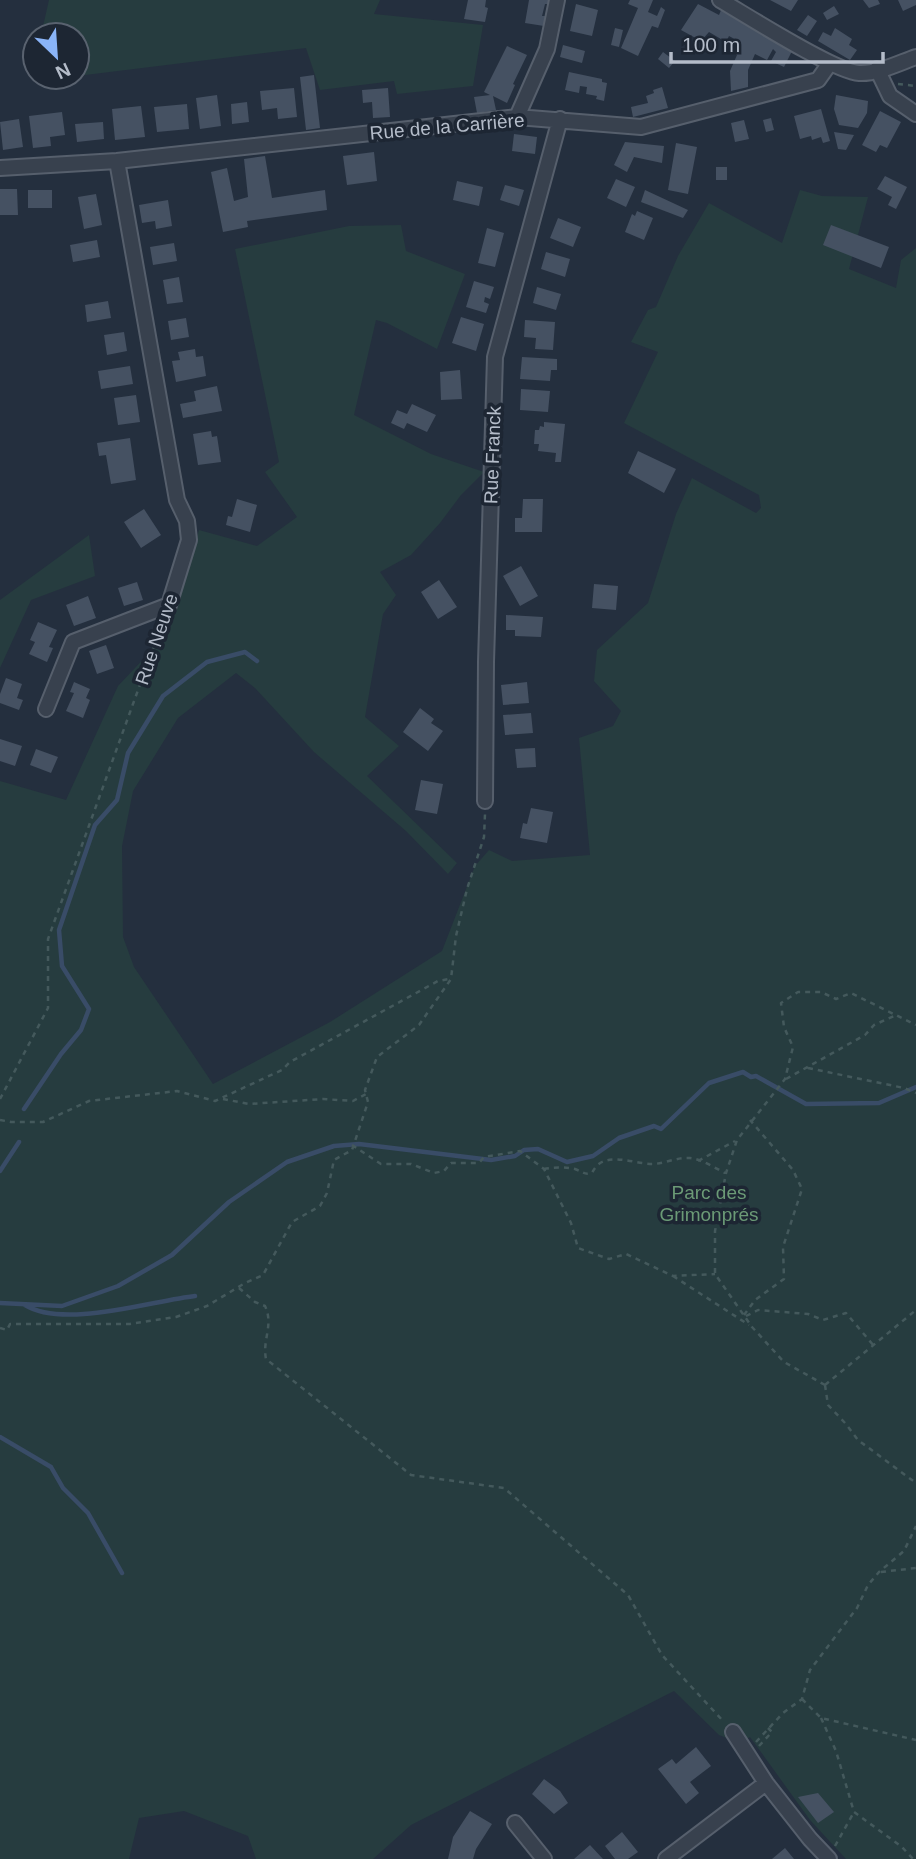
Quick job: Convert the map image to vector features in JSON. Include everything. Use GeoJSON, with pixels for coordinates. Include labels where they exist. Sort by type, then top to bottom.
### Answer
{"type":"FeatureCollection","features":[{"type":"Feature","properties":{"kind":"street"},"geometry":{"type":"LineString","coordinates":[[517,117],[547,49],[557,0]]}},
{"type":"Feature","properties":{"kind":"street"},"geometry":{"type":"LineString","coordinates":[[720,0],[830,63],[859,73],[916,57]]}},
{"type":"Feature","properties":{"kind":"street","name":"Rue de la Carrière"},"geometry":{"type":"LineString","coordinates":[[0,168],[117,160],[517,117],[641,127],[818,80],[830,63]]}},
{"type":"Feature","properties":{"kind":"street"},"geometry":{"type":"LineString","coordinates":[[877,69],[890,96],[916,114]]}},
{"type":"Feature","properties":{"kind":"street","name":"Rue Franck"},"geometry":{"type":"LineString","coordinates":[[485,801],[486,663],[495,357],[560,119]]}},
{"type":"Feature","properties":{"kind":"street","name":"Rue Neuve"},"geometry":{"type":"LineString","coordinates":[[117,160],[177,499],[187,521],[189,540],[169,605]]}},
{"type":"Feature","properties":{"kind":"street"},"geometry":{"type":"LineString","coordinates":[[46,709],[73,642],[169,605]]}},
{"type":"Feature","properties":{"kind":"street"},"geometry":{"type":"LineString","coordinates":[[733,1732],[766,1783],[828,1858]]}},
{"type":"Feature","properties":{"kind":"street"},"geometry":{"type":"LineString","coordinates":[[666,1859],[766,1783]]}},
{"type":"Feature","properties":{"kind":"street"},"geometry":{"type":"LineString","coordinates":[[515,1823],[544,1859]]}},
{"type":"Feature","properties":{"kind":"path","name":"Rue Neuve"},"geometry":{"type":"LineString","coordinates":[[0,1099],[48,1009],[48,939],[169,605]]}},
{"type":"Feature","properties":{"kind":"path"},"geometry":{"type":"LineString","coordinates":[[0,1328],[7,1330],[10,1324],[130,1324],[176,1317],[206,1306],[263,1275],[292,1222],[320,1206],[327,1193],[334,1160],[352,1150],[368,1102],[366,1094],[377,1057],[419,1025],[451,979],[456,936],[484,836],[485,801]]}},
{"type":"Feature","properties":{"kind":"path"},"geometry":{"type":"LineString","coordinates":[[0,1119],[11,1122],[43,1122],[89,1101],[177,1091],[215,1101],[223,1099],[282,1070],[290,1062],[438,981],[451,979]]}},
{"type":"Feature","properties":{"kind":"path"},"geometry":{"type":"LineString","coordinates":[[785,1079],[793,1047],[784,1027],[781,1003],[797,992],[821,992],[836,999],[851,993],[916,1026]]}},
{"type":"Feature","properties":{"kind":"path"},"geometry":{"type":"LineString","coordinates":[[825,1385],[784,1362],[744,1316],[715,1274],[715,1231],[726,1173],[737,1140],[780,1083],[865,1035],[874,1025],[894,1016]]}},
{"type":"Feature","properties":{"kind":"path"},"geometry":{"type":"LineString","coordinates":[[808,1068],[904,1088],[915,1093]]}},
{"type":"Feature","properties":{"kind":"path"},"geometry":{"type":"LineString","coordinates":[[223,1099],[249,1104],[323,1098],[353,1101],[366,1094]]}},
{"type":"Feature","properties":{"kind":"path"},"geometry":{"type":"LineString","coordinates":[[744,1316],[755,1300],[784,1279],[783,1247],[802,1189],[793,1170],[750,1120]]}},
{"type":"Feature","properties":{"kind":"path"},"geometry":{"type":"LineString","coordinates":[[698,1161],[737,1140]]}},
{"type":"Feature","properties":{"kind":"path"},"geometry":{"type":"LineString","coordinates":[[352,1145],[381,1164],[411,1164],[434,1173],[444,1171],[451,1163],[479,1163],[484,1157],[521,1152],[544,1169],[571,1223],[578,1248],[609,1259],[626,1254],[673,1276],[752,1327]]}},
{"type":"Feature","properties":{"kind":"path"},"geometry":{"type":"LineString","coordinates":[[544,1169],[555,1167],[586,1174],[592,1173],[596,1166],[606,1161],[628,1159],[651,1164],[689,1158],[726,1173]]}},
{"type":"Feature","properties":{"kind":"path"},"geometry":{"type":"LineString","coordinates":[[673,1276],[715,1274]]}},
{"type":"Feature","properties":{"kind":"path"},"geometry":{"type":"LineString","coordinates":[[239,1288],[255,1302],[265,1306],[270,1316],[266,1359],[411,1475],[504,1488],[628,1595],[662,1655],[733,1732]]}},
{"type":"Feature","properties":{"kind":"path"},"geometry":{"type":"LineString","coordinates":[[744,1316],[758,1310],[808,1314],[823,1320],[846,1312],[874,1346]]}},
{"type":"Feature","properties":{"kind":"path"},"geometry":{"type":"LineString","coordinates":[[825,1385],[916,1310]]}},
{"type":"Feature","properties":{"kind":"path"},"geometry":{"type":"LineString","coordinates":[[825,1385],[828,1405],[859,1440],[916,1483]]}},
{"type":"Feature","properties":{"kind":"path"},"geometry":{"type":"LineString","coordinates":[[749,1754],[768,1728],[802,1699],[810,1670],[857,1608],[868,1585],[904,1551],[916,1526]]}},
{"type":"Feature","properties":{"kind":"path"},"geometry":{"type":"LineString","coordinates":[[879,1572],[916,1568]]}},
{"type":"Feature","properties":{"kind":"path"},"geometry":{"type":"LineString","coordinates":[[802,1699],[821,1718],[836,1751],[854,1812],[902,1847],[913,1859]]}},
{"type":"Feature","properties":{"kind":"path"},"geometry":{"type":"LineString","coordinates":[[821,1718],[916,1740]]}},
{"type":"Feature","properties":{"kind":"path"},"geometry":{"type":"LineString","coordinates":[[828,1858],[854,1812]]}},
{"type":"Feature","properties":{"kind":"green space"},"geometry":{"type":"Polygon","coordinates":[[[49,0],[380,0],[374,14],[483,25],[473,86],[397,94],[394,81],[320,90],[306,48],[91,74],[91,21],[44,21],[49,0]]]}},
{"type":"Feature","properties":{"kind":"green space","name":"Parc des Grimonprés"},"geometry":{"type":"Polygon","coordinates":[[[800,190],[822,196],[868,197],[849,269],[896,288],[901,260],[916,248],[916,1859],[846,1859],[810,1820],[750,1737],[740,1743],[719,1735],[674,1691],[411,1825],[373,1859],[256,1859],[248,1836],[184,1811],[139,1818],[129,1859],[0,1859],[0,781],[66,800],[118,686],[169,632],[199,530],[257,546],[297,517],[265,472],[279,462],[235,249],[349,226],[401,225],[406,251],[465,274],[437,349],[376,320],[354,415],[431,454],[484,472],[411,555],[380,572],[396,595],[383,614],[365,717],[399,746],[367,776],[457,863],[448,874],[406,831],[314,752],[255,688],[236,673],[178,718],[133,791],[122,846],[123,937],[134,967],[213,1084],[330,1022],[442,951],[475,866],[489,850],[512,861],[590,855],[579,738],[613,726],[621,711],[594,681],[597,650],[648,603],[676,514],[692,478],[756,513],[761,508],[759,495],[624,423],[658,352],[631,342],[648,310],[656,307],[678,256],[709,203],[782,243],[800,190]]]}},
{"type":"Feature","properties":{"kind":"green space"},"geometry":{"type":"Polygon","coordinates":[[[89,535],[95,576],[31,600],[0,668],[0,600],[89,535]]]}},
{"type":"Feature","properties":{"kind":"building"},"geometry":{"type":"Polygon","coordinates":[[[468,0],[486,0],[485,7],[488,8],[485,22],[464,19],[468,0]]]}},
{"type":"Feature","properties":{"kind":"building"},"geometry":{"type":"Polygon","coordinates":[[[529,0],[549,0],[542,16],[546,16],[544,26],[525,23],[529,0]]]}},
{"type":"Feature","properties":{"kind":"building"},"geometry":{"type":"Polygon","coordinates":[[[630,0],[653,0],[648,12],[657,16],[661,7],[665,10],[658,28],[652,26],[638,56],[621,48],[638,8],[628,4],[630,0]]]}},
{"type":"Feature","properties":{"kind":"building"},"geometry":{"type":"Polygon","coordinates":[[[770,0],[798,0],[791,11],[770,0]]]}},
{"type":"Feature","properties":{"kind":"building"},"geometry":{"type":"Polygon","coordinates":[[[863,0],[878,0],[880,4],[869,8],[863,0]]]}},
{"type":"Feature","properties":{"kind":"building"},"geometry":{"type":"Polygon","coordinates":[[[898,0],[916,0],[916,5],[903,11],[898,0]]]}},
{"type":"Feature","properties":{"kind":"building"},"geometry":{"type":"Polygon","coordinates":[[[576,4],[598,10],[592,36],[570,31],[576,4]]]}},
{"type":"Feature","properties":{"kind":"building"},"geometry":{"type":"Polygon","coordinates":[[[698,4],[719,15],[722,8],[793,49],[784,67],[771,61],[776,52],[773,49],[767,60],[755,54],[748,70],[748,87],[731,91],[730,71],[737,55],[734,52],[740,42],[729,36],[726,42],[709,32],[701,41],[681,30],[698,4]]]}},
{"type":"Feature","properties":{"kind":"building"},"geometry":{"type":"Polygon","coordinates":[[[834,6],[839,14],[827,20],[823,13],[834,6]]]}},
{"type":"Feature","properties":{"kind":"building"},"geometry":{"type":"Polygon","coordinates":[[[808,15],[817,21],[807,36],[797,30],[808,15]]]}},
{"type":"Feature","properties":{"kind":"building"},"geometry":{"type":"Polygon","coordinates":[[[615,28],[623,30],[619,47],[611,45],[615,28]]]}},
{"type":"Feature","properties":{"kind":"building"},"geometry":{"type":"Polygon","coordinates":[[[835,28],[852,39],[849,45],[857,50],[850,60],[818,41],[823,32],[831,36],[835,28]]]}},
{"type":"Feature","properties":{"kind":"building"},"geometry":{"type":"Polygon","coordinates":[[[563,45],[585,51],[582,63],[560,57],[563,45]]]}},
{"type":"Feature","properties":{"kind":"building"},"geometry":{"type":"Polygon","coordinates":[[[507,46],[527,55],[507,103],[493,96],[496,110],[477,113],[474,97],[490,95],[484,92],[507,46]]]}},
{"type":"Feature","properties":{"kind":"building"},"geometry":{"type":"Polygon","coordinates":[[[663,52],[675,61],[669,68],[658,59],[663,52]]]}},
{"type":"Feature","properties":{"kind":"building"},"geometry":{"type":"Polygon","coordinates":[[[569,72],[602,79],[602,82],[607,83],[604,101],[596,99],[597,96],[586,94],[587,87],[580,86],[579,93],[565,90],[569,72]]]}},
{"type":"Feature","properties":{"kind":"building"},"geometry":{"type":"Polygon","coordinates":[[[314,75],[320,128],[306,130],[300,77],[314,75]]]}},
{"type":"Feature","properties":{"kind":"building"},"geometry":{"type":"Polygon","coordinates":[[[662,87],[668,108],[633,117],[631,107],[648,103],[646,96],[662,87]]]}},
{"type":"Feature","properties":{"kind":"building"},"geometry":{"type":"Polygon","coordinates":[[[294,88],[297,117],[278,119],[277,108],[262,110],[260,91],[294,88]]]}},
{"type":"Feature","properties":{"kind":"building"},"geometry":{"type":"Polygon","coordinates":[[[388,88],[390,117],[373,118],[372,102],[363,103],[362,90],[388,88]]]}},
{"type":"Feature","properties":{"kind":"building"},"geometry":{"type":"Polygon","coordinates":[[[217,95],[221,126],[200,129],[196,98],[217,95]]]}},
{"type":"Feature","properties":{"kind":"building"},"geometry":{"type":"Polygon","coordinates":[[[836,95],[868,101],[867,113],[858,128],[839,125],[834,109],[836,95]]]}},
{"type":"Feature","properties":{"kind":"building"},"geometry":{"type":"Polygon","coordinates":[[[247,102],[249,122],[232,124],[231,104],[247,102]]]}},
{"type":"Feature","properties":{"kind":"building"},"geometry":{"type":"Polygon","coordinates":[[[187,104],[189,129],[157,132],[154,107],[187,104]]]}},
{"type":"Feature","properties":{"kind":"building"},"geometry":{"type":"Polygon","coordinates":[[[141,106],[145,137],[115,140],[112,109],[141,106]]]}},
{"type":"Feature","properties":{"kind":"building"},"geometry":{"type":"Polygon","coordinates":[[[821,109],[830,141],[823,143],[821,137],[812,140],[811,136],[800,139],[794,116],[821,109]]]}},
{"type":"Feature","properties":{"kind":"building"},"geometry":{"type":"Polygon","coordinates":[[[880,111],[901,122],[887,148],[880,145],[876,152],[862,145],[880,111]]]}},
{"type":"Feature","properties":{"kind":"building"},"geometry":{"type":"Polygon","coordinates":[[[62,112],[65,135],[50,137],[51,146],[33,148],[29,116],[62,112]]]}},
{"type":"Feature","properties":{"kind":"building"},"geometry":{"type":"Polygon","coordinates":[[[771,118],[774,130],[766,132],[763,120],[771,118]]]}},
{"type":"Feature","properties":{"kind":"building"},"geometry":{"type":"Polygon","coordinates":[[[19,119],[23,147],[3,150],[0,122],[19,119]]]}},
{"type":"Feature","properties":{"kind":"building"},"geometry":{"type":"Polygon","coordinates":[[[744,120],[749,139],[735,142],[731,123],[744,120]]]}},
{"type":"Feature","properties":{"kind":"building"},"geometry":{"type":"Polygon","coordinates":[[[103,122],[104,139],[77,142],[75,124],[103,122]]]}},
{"type":"Feature","properties":{"kind":"building"},"geometry":{"type":"Polygon","coordinates":[[[834,132],[854,135],[846,150],[838,149],[834,132]]]}},
{"type":"Feature","properties":{"kind":"building"},"geometry":{"type":"Polygon","coordinates":[[[514,134],[537,137],[535,154],[512,151],[514,134]]]}},
{"type":"Feature","properties":{"kind":"building"},"geometry":{"type":"Polygon","coordinates":[[[625,142],[664,146],[662,163],[634,157],[627,172],[614,165],[625,142]]]}},
{"type":"Feature","properties":{"kind":"building"},"geometry":{"type":"Polygon","coordinates":[[[676,143],[697,147],[688,194],[668,190],[676,143]]]}},
{"type":"Feature","properties":{"kind":"building"},"geometry":{"type":"Polygon","coordinates":[[[374,152],[377,181],[347,185],[343,156],[374,152]]]}},
{"type":"Feature","properties":{"kind":"building"},"geometry":{"type":"Polygon","coordinates":[[[265,156],[272,198],[325,190],[327,210],[247,221],[248,227],[223,232],[211,172],[227,168],[234,201],[248,197],[244,159],[265,156]]]}},
{"type":"Feature","properties":{"kind":"building"},"geometry":{"type":"Polygon","coordinates":[[[716,167],[727,167],[727,180],[716,180],[716,167]]]}},
{"type":"Feature","properties":{"kind":"building"},"geometry":{"type":"Polygon","coordinates":[[[885,176],[907,187],[896,209],[888,205],[892,197],[877,189],[885,176]]]}},
{"type":"Feature","properties":{"kind":"building"},"geometry":{"type":"Polygon","coordinates":[[[616,179],[635,187],[626,207],[607,198],[616,179]]]}},
{"type":"Feature","properties":{"kind":"building"},"geometry":{"type":"Polygon","coordinates":[[[457,181],[483,187],[479,206],[453,200],[457,181]]]}},
{"type":"Feature","properties":{"kind":"building"},"geometry":{"type":"Polygon","coordinates":[[[505,185],[524,190],[519,206],[500,200],[505,185]]]}},
{"type":"Feature","properties":{"kind":"building"},"geometry":{"type":"Polygon","coordinates":[[[0,189],[17,189],[18,215],[0,215],[0,189]]]}},
{"type":"Feature","properties":{"kind":"building"},"geometry":{"type":"Polygon","coordinates":[[[28,190],[52,190],[52,208],[28,208],[28,190]]]}},
{"type":"Feature","properties":{"kind":"building"},"geometry":{"type":"Polygon","coordinates":[[[645,190],[688,210],[683,218],[641,202],[645,190]]]}},
{"type":"Feature","properties":{"kind":"building"},"geometry":{"type":"Polygon","coordinates":[[[96,194],[102,225],[84,229],[78,197],[96,194]]]}},
{"type":"Feature","properties":{"kind":"building"},"geometry":{"type":"Polygon","coordinates":[[[168,200],[172,226],[156,229],[155,221],[142,223],[139,205],[168,200]]]}},
{"type":"Feature","properties":{"kind":"building"},"geometry":{"type":"Polygon","coordinates":[[[637,211],[653,218],[644,240],[625,232],[632,214],[635,216],[637,211]]]}},
{"type":"Feature","properties":{"kind":"building"},"geometry":{"type":"Polygon","coordinates":[[[558,218],[581,227],[573,247],[550,238],[558,218]]]}},
{"type":"Feature","properties":{"kind":"building"},"geometry":{"type":"Polygon","coordinates":[[[831,225],[889,247],[881,268],[823,245],[831,225]]]}},
{"type":"Feature","properties":{"kind":"building"},"geometry":{"type":"Polygon","coordinates":[[[487,228],[504,233],[495,267],[478,263],[487,228]]]}},
{"type":"Feature","properties":{"kind":"building"},"geometry":{"type":"Polygon","coordinates":[[[97,240],[100,257],[73,262],[70,245],[97,240]]]}},
{"type":"Feature","properties":{"kind":"building"},"geometry":{"type":"Polygon","coordinates":[[[174,243],[177,261],[153,265],[150,247],[174,243]]]}},
{"type":"Feature","properties":{"kind":"building"},"geometry":{"type":"Polygon","coordinates":[[[546,252],[570,259],[565,277],[541,269],[546,252]]]}},
{"type":"Feature","properties":{"kind":"building"},"geometry":{"type":"Polygon","coordinates":[[[179,277],[183,302],[167,304],[163,280],[179,277]]]}},
{"type":"Feature","properties":{"kind":"building"},"geometry":{"type":"Polygon","coordinates":[[[474,281],[494,287],[490,299],[485,297],[484,302],[489,304],[486,313],[466,307],[474,281]]]}},
{"type":"Feature","properties":{"kind":"building"},"geometry":{"type":"Polygon","coordinates":[[[537,287],[561,294],[556,310],[533,303],[537,287]]]}},
{"type":"Feature","properties":{"kind":"building"},"geometry":{"type":"Polygon","coordinates":[[[108,301],[111,318],[87,322],[85,305],[108,301]]]}},
{"type":"Feature","properties":{"kind":"building"},"geometry":{"type":"Polygon","coordinates":[[[461,317],[484,324],[476,351],[452,343],[461,317]]]}},
{"type":"Feature","properties":{"kind":"building"},"geometry":{"type":"Polygon","coordinates":[[[186,318],[189,337],[171,340],[168,321],[186,318]]]}},
{"type":"Feature","properties":{"kind":"building"},"geometry":{"type":"Polygon","coordinates":[[[525,320],[555,322],[553,350],[535,349],[536,338],[524,337],[525,320]]]}},
{"type":"Feature","properties":{"kind":"building"},"geometry":{"type":"Polygon","coordinates":[[[124,332],[127,351],[107,355],[104,335],[124,332]]]}},
{"type":"Feature","properties":{"kind":"building"},"geometry":{"type":"Polygon","coordinates":[[[195,349],[196,357],[203,356],[206,376],[176,382],[172,361],[180,360],[178,352],[195,349]]]}},
{"type":"Feature","properties":{"kind":"building"},"geometry":{"type":"Polygon","coordinates":[[[522,357],[557,359],[557,370],[551,370],[550,381],[520,379],[522,357]]]}},
{"type":"Feature","properties":{"kind":"building"},"geometry":{"type":"Polygon","coordinates":[[[130,366],[133,384],[101,389],[98,371],[130,366]]]}},
{"type":"Feature","properties":{"kind":"building"},"geometry":{"type":"Polygon","coordinates":[[[460,370],[462,399],[441,400],[440,372],[460,370]]]}},
{"type":"Feature","properties":{"kind":"building"},"geometry":{"type":"Polygon","coordinates":[[[217,386],[222,411],[183,418],[180,404],[196,401],[194,391],[217,386]]]}},
{"type":"Feature","properties":{"kind":"building"},"geometry":{"type":"Polygon","coordinates":[[[521,389],[550,391],[548,412],[520,410],[521,389]]]}},
{"type":"Feature","properties":{"kind":"building"},"geometry":{"type":"Polygon","coordinates":[[[136,395],[140,422],[118,425],[114,398],[136,395]]]}},
{"type":"Feature","properties":{"kind":"building"},"geometry":{"type":"Polygon","coordinates":[[[412,404],[436,415],[427,432],[407,423],[404,429],[391,423],[397,410],[407,414],[412,404]]]}},
{"type":"Feature","properties":{"kind":"building"},"geometry":{"type":"Polygon","coordinates":[[[544,422],[565,424],[561,462],[555,462],[556,453],[538,451],[539,444],[534,444],[535,430],[539,430],[540,426],[544,427],[544,422]]]}},
{"type":"Feature","properties":{"kind":"building"},"geometry":{"type":"Polygon","coordinates":[[[211,431],[212,437],[217,436],[221,462],[198,465],[193,434],[211,431]]]}},
{"type":"Feature","properties":{"kind":"building"},"geometry":{"type":"Polygon","coordinates":[[[130,438],[136,480],[111,484],[106,455],[99,456],[97,443],[130,438]]]}},
{"type":"Feature","properties":{"kind":"building"},"geometry":{"type":"Polygon","coordinates":[[[638,451],[676,469],[664,493],[628,473],[638,451]]]}},
{"type":"Feature","properties":{"kind":"building"},"geometry":{"type":"Polygon","coordinates":[[[237,499],[257,505],[250,532],[226,525],[228,516],[232,517],[237,499]]]}},
{"type":"Feature","properties":{"kind":"building"},"geometry":{"type":"Polygon","coordinates":[[[523,499],[543,499],[542,532],[515,532],[515,518],[522,518],[523,499]]]}},
{"type":"Feature","properties":{"kind":"building"},"geometry":{"type":"Polygon","coordinates":[[[144,509],[161,535],[141,548],[124,522],[144,509]]]}},
{"type":"Feature","properties":{"kind":"building"},"geometry":{"type":"Polygon","coordinates":[[[521,566],[538,596],[520,606],[503,576],[521,566]]]}},
{"type":"Feature","properties":{"kind":"building"},"geometry":{"type":"Polygon","coordinates":[[[439,580],[457,607],[438,619],[421,592],[439,580]]]}},
{"type":"Feature","properties":{"kind":"building"},"geometry":{"type":"Polygon","coordinates":[[[137,582],[143,600],[124,606],[118,588],[137,582]]]}},
{"type":"Feature","properties":{"kind":"building"},"geometry":{"type":"Polygon","coordinates":[[[594,584],[618,586],[616,610],[592,608],[594,584]]]}},
{"type":"Feature","properties":{"kind":"building"},"geometry":{"type":"Polygon","coordinates":[[[88,596],[96,618],[74,626],[66,605],[88,596]]]}},
{"type":"Feature","properties":{"kind":"building"},"geometry":{"type":"Polygon","coordinates":[[[506,615],[543,617],[541,637],[515,636],[515,630],[506,630],[506,615]]]}},
{"type":"Feature","properties":{"kind":"building"},"geometry":{"type":"Polygon","coordinates":[[[38,622],[57,630],[49,647],[53,648],[47,662],[29,654],[35,642],[30,640],[38,622]]]}},
{"type":"Feature","properties":{"kind":"building"},"geometry":{"type":"Polygon","coordinates":[[[106,645],[114,668],[97,674],[89,651],[106,645]]]}},
{"type":"Feature","properties":{"kind":"building"},"geometry":{"type":"Polygon","coordinates":[[[6,678],[22,684],[17,698],[23,700],[19,710],[0,703],[0,694],[6,678]]]}},
{"type":"Feature","properties":{"kind":"building"},"geometry":{"type":"Polygon","coordinates":[[[74,682],[90,689],[86,698],[90,700],[83,718],[66,711],[74,693],[70,692],[74,682]]]}},
{"type":"Feature","properties":{"kind":"building"},"geometry":{"type":"Polygon","coordinates":[[[527,682],[529,703],[503,705],[501,685],[527,682]]]}},
{"type":"Feature","properties":{"kind":"building"},"geometry":{"type":"Polygon","coordinates":[[[420,708],[434,719],[431,723],[443,731],[428,751],[403,732],[420,708]]]}},
{"type":"Feature","properties":{"kind":"building"},"geometry":{"type":"Polygon","coordinates":[[[531,713],[533,733],[505,735],[503,715],[531,713]]]}},
{"type":"Feature","properties":{"kind":"building"},"geometry":{"type":"Polygon","coordinates":[[[0,739],[22,746],[15,766],[0,761],[0,739]]]}},
{"type":"Feature","properties":{"kind":"building"},"geometry":{"type":"Polygon","coordinates":[[[535,748],[536,767],[517,768],[515,749],[535,748]]]}},
{"type":"Feature","properties":{"kind":"building"},"geometry":{"type":"Polygon","coordinates":[[[36,749],[58,757],[51,773],[30,765],[36,749]]]}},
{"type":"Feature","properties":{"kind":"building"},"geometry":{"type":"Polygon","coordinates":[[[421,780],[443,784],[437,814],[415,810],[421,780]]]}},
{"type":"Feature","properties":{"kind":"building"},"geometry":{"type":"Polygon","coordinates":[[[531,808],[553,812],[547,843],[520,838],[523,823],[527,824],[531,808]]]}},
{"type":"Feature","properties":{"kind":"building"},"geometry":{"type":"Polygon","coordinates":[[[696,1747],[711,1766],[690,1782],[699,1793],[686,1804],[658,1769],[672,1759],[676,1764],[696,1747]]]}},
{"type":"Feature","properties":{"kind":"building"},"geometry":{"type":"Polygon","coordinates":[[[544,1779],[560,1791],[568,1803],[554,1814],[532,1794],[544,1779]]]}},
{"type":"Feature","properties":{"kind":"building"},"geometry":{"type":"Polygon","coordinates":[[[818,1793],[834,1812],[818,1823],[798,1797],[818,1793]]]}},
{"type":"Feature","properties":{"kind":"building"},"geometry":{"type":"Polygon","coordinates":[[[470,1811],[492,1824],[476,1849],[473,1859],[448,1859],[453,1837],[470,1811]]]}},
{"type":"Feature","properties":{"kind":"building"},"geometry":{"type":"Polygon","coordinates":[[[622,1832],[638,1852],[628,1859],[615,1859],[605,1846],[622,1832]]]}},
{"type":"Feature","properties":{"kind":"building"},"geometry":{"type":"Polygon","coordinates":[[[590,1845],[603,1859],[574,1859],[590,1845]]]}},
{"type":"Feature","properties":{"kind":"building"},"geometry":{"type":"Polygon","coordinates":[[[785,1848],[794,1859],[772,1859],[785,1848]]]}},
{"type":"Feature","properties":{"kind":"waterway"},"geometry":{"type":"LineString","coordinates":[[24,1109],[61,1054],[81,1030],[89,1009],[62,966],[59,930],[95,825],[117,800],[128,753],[163,696],[207,662],[245,652],[257,661]]}},
{"type":"Feature","properties":{"kind":"waterway"},"geometry":{"type":"LineString","coordinates":[[0,1303],[62,1306],[118,1286],[172,1255],[229,1202],[287,1162],[334,1146],[359,1144],[491,1160],[515,1156],[524,1150],[538,1149],[567,1162],[593,1156],[619,1138],[654,1126],[661,1129],[709,1083],[743,1072],[751,1077],[756,1076],[806,1104],[879,1103],[916,1087]]}},
{"type":"Feature","properties":{"kind":"waterway"},"geometry":{"type":"LineString","coordinates":[[0,1171],[19,1142]]}},
{"type":"Feature","properties":{"kind":"waterway"},"geometry":{"type":"LineString","coordinates":[[25,1305],[42,1312],[84,1314],[195,1296]]}},
{"type":"Feature","properties":{"kind":"waterway"},"geometry":{"type":"LineString","coordinates":[[0,1437],[51,1467],[63,1488],[88,1513],[122,1573]]}}]}
